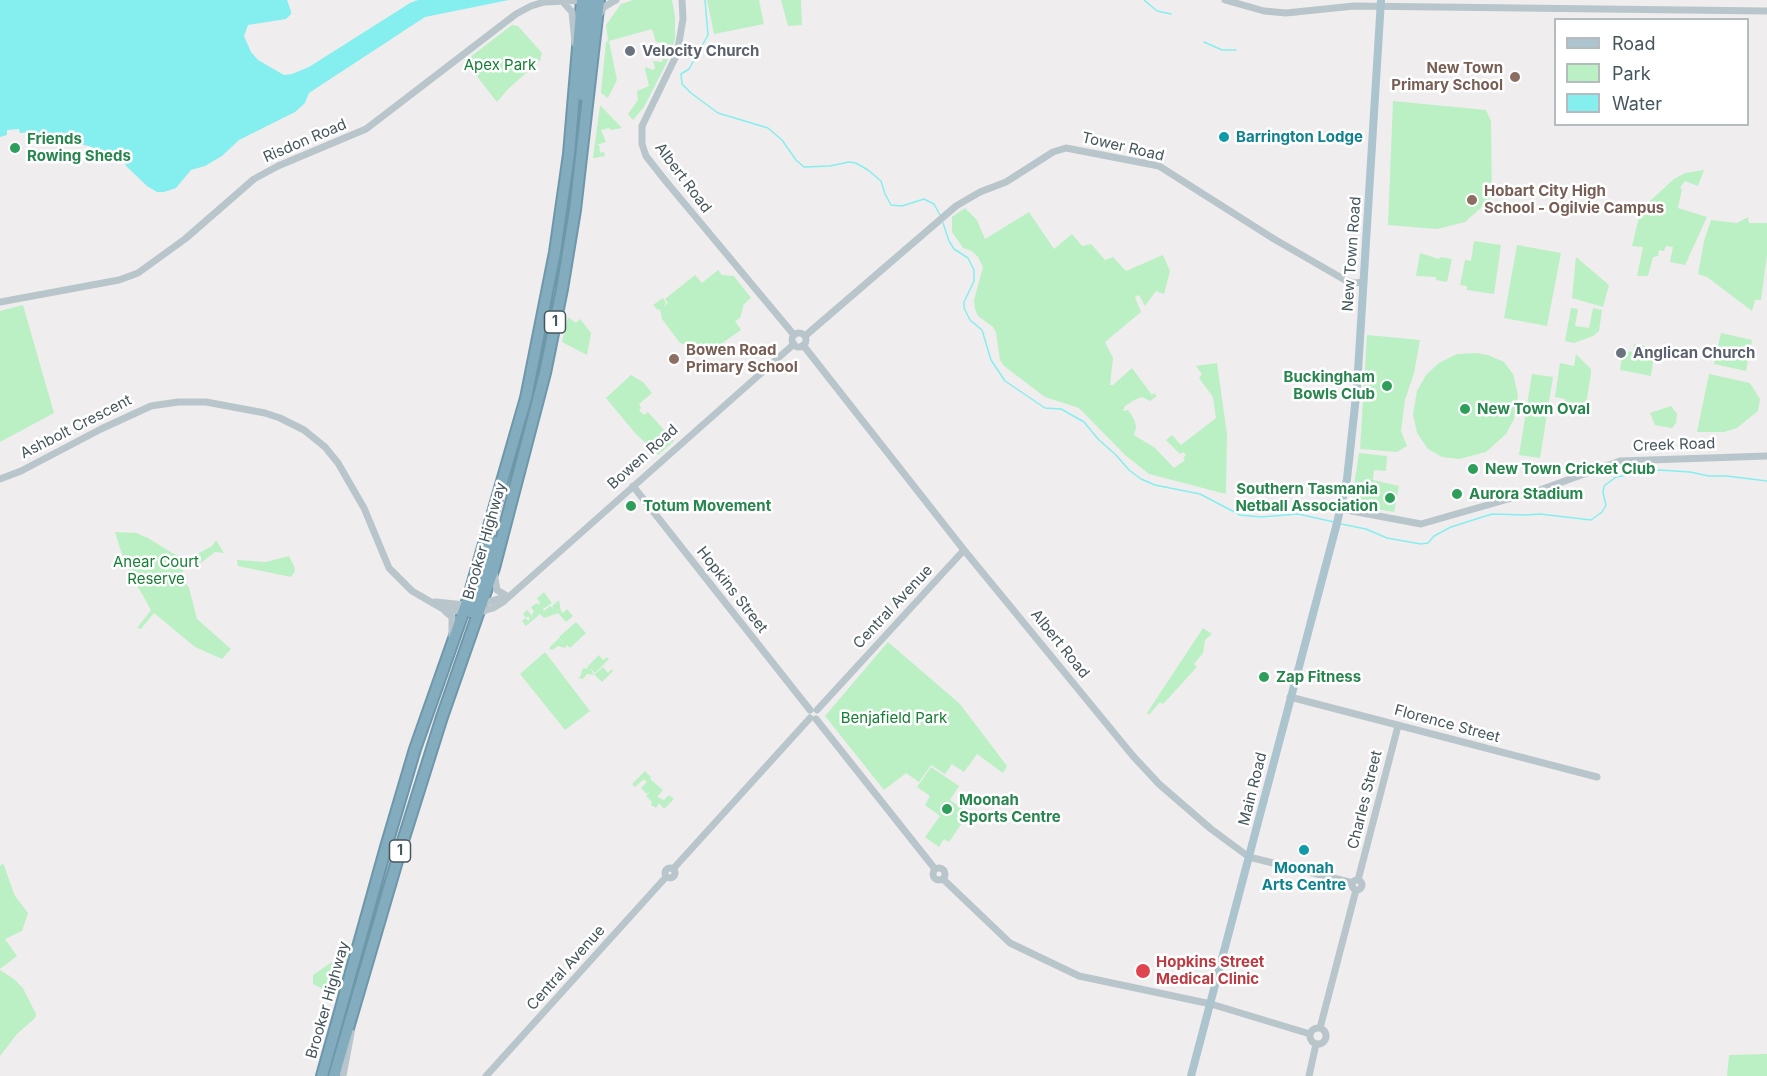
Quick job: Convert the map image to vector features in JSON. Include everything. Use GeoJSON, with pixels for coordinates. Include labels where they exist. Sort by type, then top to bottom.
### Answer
{"type":"FeatureCollection","features":[{"type":"Feature","properties":{"kind":"highway","name":"Brooker Highway"},"geometry":{"type":"LineString","coordinates":[[334,1076],[442,717],[472,606],[468,574],[472,561],[489,530],[526,398],[544,313],[572,133],[583,0]]}},
{"type":"Feature","properties":{"kind":"highway","name":"Brooker Highway"},"geometry":{"type":"LineString","coordinates":[[572,133],[581,100],[590,0]]}},
{"type":"Feature","properties":{"kind":"highway","name":"Brooker Highway"},"geometry":{"type":"LineString","coordinates":[[322,1076],[415,749],[449,654],[472,606],[494,568],[513,499],[545,373],[562,289],[575,210],[599,0]]}},
{"type":"Feature","properties":{"kind":"highway"},"geometry":{"type":"LineString","coordinates":[[438,685],[445,680],[451,668],[494,544],[513,499]]}},
{"type":"Feature","properties":{"kind":"main road","name":"New Town Road"},"geometry":{"type":"LineString","coordinates":[[1340,513],[1351,451],[1380,3]]}},
{"type":"Feature","properties":{"kind":"main road","name":"Main Road"},"geometry":{"type":"LineString","coordinates":[[1191,1076],[1340,513]]}},
{"type":"Feature","properties":{"kind":"street","name":"Risdon Road"},"geometry":{"type":"LineString","coordinates":[[0,302],[119,280],[138,273],[173,248],[255,179],[278,166],[366,129],[516,14],[548,1],[583,0]]}},
{"type":"Feature","properties":{"kind":"street"},"geometry":{"type":"LineString","coordinates":[[598,17],[604,8],[616,0]]}},
{"type":"Feature","properties":{"kind":"street","name":"Albert Road"},"geometry":{"type":"LineString","coordinates":[[677,0],[682,14]]}},
{"type":"Feature","properties":{"kind":"street","name":"Albert Road"},"geometry":{"type":"LineString","coordinates":[[682,0],[677,54],[642,126],[642,144],[646,156],[794,335]]}},
{"type":"Feature","properties":{"kind":"street"},"geometry":{"type":"LineString","coordinates":[[1225,0],[1264,11],[1286,13],[1380,3],[1767,11]]}},
{"type":"Feature","properties":{"kind":"street"},"geometry":{"type":"LineString","coordinates":[[563,2],[572,12],[578,53]]}},
{"type":"Feature","properties":{"kind":"street","name":"Tower Road"},"geometry":{"type":"LineString","coordinates":[[805,336],[940,220],[974,195],[1006,182],[1060,149],[1071,148],[1159,166],[1274,239],[1345,280],[1355,283],[1363,282]]}},
{"type":"Feature","properties":{"kind":"street"},"geometry":{"type":"LineString","coordinates":[[800,332],[805,336],[806,340],[803,345],[794,344],[792,338],[794,335],[800,332]]}},
{"type":"Feature","properties":{"kind":"street","name":"Bowen Road"},"geometry":{"type":"LineString","coordinates":[[472,606],[498,606],[794,344]]}},
{"type":"Feature","properties":{"kind":"street","name":"Albert Road"},"geometry":{"type":"LineString","coordinates":[[803,345],[964,549],[1146,771],[1211,829],[1250,856],[1356,885]]}},
{"type":"Feature","properties":{"kind":"street","name":"Ashbolt Crescent"},"geometry":{"type":"LineString","coordinates":[[0,479],[21,471],[151,406],[195,401],[265,413],[304,430],[325,447],[364,508],[389,568],[412,591],[440,608],[472,606]]}},
{"type":"Feature","properties":{"kind":"street","name":"Creek Road"},"geometry":{"type":"LineString","coordinates":[[1340,513],[1421,524],[1540,490],[1620,461],[1767,456]]}},
{"type":"Feature","properties":{"kind":"street","name":"Hopkins Street"},"geometry":{"type":"LineString","coordinates":[[633,486],[935,869],[943,870],[945,874],[943,879],[1007,941],[1079,976],[1211,1004]]}},
{"type":"Feature","properties":{"kind":"street","name":"Central Avenue"},"geometry":{"type":"LineString","coordinates":[[486,1076],[666,877],[669,879],[674,877],[673,869],[964,549]]}},
{"type":"Feature","properties":{"kind":"street"},"geometry":{"type":"LineString","coordinates":[[494,568],[496,587],[501,594],[509,595]]}},
{"type":"Feature","properties":{"kind":"street"},"geometry":{"type":"LineString","coordinates":[[429,602],[472,606]]}},
{"type":"Feature","properties":{"kind":"street"},"geometry":{"type":"LineString","coordinates":[[440,608],[452,619],[449,654]]}},
{"type":"Feature","properties":{"kind":"street","name":"Florence Street"},"geometry":{"type":"LineString","coordinates":[[1290,697],[1597,777]]}},
{"type":"Feature","properties":{"kind":"street","name":"Charles Street"},"geometry":{"type":"LineString","coordinates":[[1320,1028],[1398,726]]}},
{"type":"Feature","properties":{"kind":"street"},"geometry":{"type":"LineString","coordinates":[[1211,1004],[1310,1034]]}},
{"type":"Feature","properties":{"kind":"street"},"geometry":{"type":"LineString","coordinates":[[343,1076],[352,1018]]}},
{"type":"Feature","properties":{"kind":"street"},"geometry":{"type":"LineString","coordinates":[[1315,1028],[1320,1028],[1325,1031],[1326,1039],[1321,1044],[1316,1044],[1312,1041],[1310,1034],[1315,1028]]}},
{"type":"Feature","properties":{"kind":"street"},"geometry":{"type":"LineString","coordinates":[[1309,1076],[1316,1044]]}},
{"type":"Feature","properties":{"kind":"green space"},"geometry":{"type":"Polygon","coordinates":[[[633,0],[672,0],[675,38],[671,54],[665,52],[666,43],[656,42],[652,29],[609,41],[617,80],[608,98],[601,93],[606,42],[608,41],[606,25],[621,4],[633,0]]]}},
{"type":"Feature","properties":{"kind":"green space"},"geometry":{"type":"Polygon","coordinates":[[[707,0],[759,0],[764,24],[714,34],[707,0]]]}},
{"type":"Feature","properties":{"kind":"green space"},"geometry":{"type":"Polygon","coordinates":[[[781,0],[801,0],[802,25],[788,26],[781,0]]]}},
{"type":"Feature","properties":{"kind":"green space","name":"Apex Park"},"geometry":{"type":"Polygon","coordinates":[[[512,25],[518,26],[542,53],[540,61],[509,88],[497,102],[465,61],[512,25]]]}},
{"type":"Feature","properties":{"kind":"green space"},"geometry":{"type":"Polygon","coordinates":[[[663,58],[668,60],[644,107],[633,120],[628,114],[638,100],[637,91],[649,86],[645,69],[646,67],[653,70],[655,68],[653,61],[662,62],[663,58]]]}},
{"type":"Feature","properties":{"kind":"green space"},"geometry":{"type":"Polygon","coordinates":[[[1393,101],[1486,110],[1491,121],[1492,198],[1465,222],[1437,229],[1388,225],[1393,101]]]}},
{"type":"Feature","properties":{"kind":"green space"},"geometry":{"type":"Polygon","coordinates":[[[600,105],[622,128],[601,130],[606,142],[596,145],[599,145],[600,153],[604,152],[605,156],[593,158],[600,105]]]}},
{"type":"Feature","properties":{"kind":"green space"},"geometry":{"type":"Polygon","coordinates":[[[1704,170],[1698,186],[1685,181],[1680,188],[1682,189],[1678,208],[1707,217],[1685,265],[1670,262],[1673,247],[1666,246],[1664,251],[1659,250],[1658,256],[1653,257],[1648,276],[1637,276],[1643,247],[1632,246],[1638,221],[1644,209],[1674,179],[1685,173],[1704,170]]]}},
{"type":"Feature","properties":{"kind":"green space"},"geometry":{"type":"Polygon","coordinates":[[[965,208],[977,220],[985,239],[1029,212],[1054,249],[1072,234],[1082,246],[1091,244],[1105,260],[1113,257],[1126,271],[1163,255],[1170,271],[1164,294],[1156,291],[1145,306],[1139,295],[1135,297],[1141,312],[1105,342],[1113,358],[1110,385],[1113,385],[1132,368],[1152,395],[1154,393],[1157,396],[1150,401],[1142,397],[1134,400],[1125,406],[1123,411],[1128,410],[1134,419],[1136,427],[1134,435],[1155,448],[1174,468],[1185,460],[1183,458],[1186,455],[1183,452],[1180,454],[1166,440],[1172,435],[1181,445],[1216,418],[1213,397],[1199,378],[1202,374],[1196,366],[1217,363],[1227,434],[1226,494],[1149,474],[1125,455],[1079,408],[1045,397],[1004,366],[1000,360],[996,332],[978,316],[975,309],[974,300],[983,267],[978,257],[972,251],[963,248],[952,232],[952,217],[965,208]]]}},
{"type":"Feature","properties":{"kind":"green space"},"geometry":{"type":"Polygon","coordinates":[[[1748,217],[1749,223],[1767,223],[1767,255],[1761,300],[1755,300],[1752,311],[1707,277],[1698,274],[1704,241],[1711,220],[1737,223],[1748,217]]]}},
{"type":"Feature","properties":{"kind":"green space"},"geometry":{"type":"Polygon","coordinates":[[[1474,241],[1501,245],[1494,294],[1467,290],[1467,286],[1460,285],[1465,260],[1471,261],[1474,241]]]}},
{"type":"Feature","properties":{"kind":"green space"},"geometry":{"type":"Polygon","coordinates":[[[1517,245],[1561,253],[1547,326],[1504,318],[1517,245]]]}},
{"type":"Feature","properties":{"kind":"green space"},"geometry":{"type":"Polygon","coordinates":[[[1420,253],[1439,259],[1440,257],[1452,259],[1447,282],[1436,280],[1436,277],[1416,276],[1420,253]]]}},
{"type":"Feature","properties":{"kind":"green space"},"geometry":{"type":"Polygon","coordinates":[[[1576,257],[1609,285],[1603,307],[1572,298],[1576,257]]]}},
{"type":"Feature","properties":{"kind":"green space"},"geometry":{"type":"Polygon","coordinates":[[[718,270],[722,275],[734,276],[751,298],[744,304],[740,318],[735,321],[741,330],[708,353],[680,343],[662,319],[660,309],[658,310],[653,305],[663,298],[666,303],[663,307],[668,303],[665,299],[695,275],[702,283],[718,270]]]}},
{"type":"Feature","properties":{"kind":"green space"},"geometry":{"type":"Polygon","coordinates":[[[23,305],[54,413],[0,442],[0,311],[23,305]]]}},
{"type":"Feature","properties":{"kind":"green space"},"geometry":{"type":"Polygon","coordinates":[[[1571,308],[1578,309],[1575,326],[1589,328],[1593,308],[1602,310],[1599,331],[1593,336],[1574,343],[1565,341],[1571,308]]]}},
{"type":"Feature","properties":{"kind":"green space"},"geometry":{"type":"Polygon","coordinates":[[[568,317],[576,323],[580,319],[591,333],[587,355],[562,342],[568,317]]]}},
{"type":"Feature","properties":{"kind":"green space"},"geometry":{"type":"Polygon","coordinates":[[[1721,333],[1752,340],[1746,371],[1714,364],[1721,333]]]}},
{"type":"Feature","properties":{"kind":"green space","name":"Buckingham Bowls Club"},"geometry":{"type":"Polygon","coordinates":[[[1367,335],[1420,340],[1414,373],[1405,400],[1401,431],[1407,446],[1397,452],[1360,449],[1367,335]]]}},
{"type":"Feature","properties":{"kind":"green space"},"geometry":{"type":"Polygon","coordinates":[[[1634,344],[1655,348],[1651,376],[1620,370],[1623,351],[1633,352],[1634,344]]]}},
{"type":"Feature","properties":{"kind":"green space","name":"New Town Oval"},"geometry":{"type":"Polygon","coordinates":[[[1477,353],[1504,362],[1513,374],[1518,395],[1514,419],[1506,434],[1486,452],[1459,459],[1442,457],[1428,449],[1417,433],[1413,414],[1417,391],[1426,375],[1439,363],[1457,354],[1477,353]]]}},
{"type":"Feature","properties":{"kind":"green space"},"geometry":{"type":"Polygon","coordinates":[[[1576,354],[1591,369],[1585,410],[1564,407],[1565,399],[1555,397],[1560,363],[1574,366],[1576,354]]]}},
{"type":"Feature","properties":{"kind":"green space"},"geometry":{"type":"Polygon","coordinates":[[[1532,374],[1553,377],[1540,458],[1519,455],[1532,374]]]}},
{"type":"Feature","properties":{"kind":"green space"},"geometry":{"type":"Polygon","coordinates":[[[1709,374],[1750,383],[1760,399],[1758,411],[1737,428],[1724,432],[1697,432],[1709,374]]]}},
{"type":"Feature","properties":{"kind":"green space"},"geometry":{"type":"Polygon","coordinates":[[[631,375],[643,382],[652,393],[639,404],[641,408],[639,410],[644,415],[648,412],[674,441],[658,455],[635,433],[606,398],[631,375]]]}},
{"type":"Feature","properties":{"kind":"green space"},"geometry":{"type":"Polygon","coordinates":[[[1671,406],[1677,414],[1676,423],[1672,428],[1655,425],[1650,413],[1671,406]]]}},
{"type":"Feature","properties":{"kind":"green space","name":"Southern Tasmania Netball Association"},"geometry":{"type":"Polygon","coordinates":[[[1359,453],[1387,456],[1386,471],[1374,470],[1373,480],[1399,486],[1394,512],[1355,505],[1352,499],[1359,453]]]}},
{"type":"Feature","properties":{"kind":"green space","name":"Anear Court Reserve"},"geometry":{"type":"Polygon","coordinates":[[[115,532],[136,533],[188,559],[212,546],[216,540],[224,553],[215,552],[202,562],[184,568],[181,576],[189,588],[197,619],[231,649],[222,659],[195,647],[154,613],[141,629],[137,628],[151,610],[125,564],[115,532]]]}},
{"type":"Feature","properties":{"kind":"green space"},"geometry":{"type":"Polygon","coordinates":[[[289,556],[295,571],[291,577],[238,566],[237,560],[266,562],[289,556]]]}},
{"type":"Feature","properties":{"kind":"green space"},"geometry":{"type":"Polygon","coordinates":[[[544,592],[552,603],[543,609],[544,611],[550,606],[554,609],[552,606],[559,600],[561,611],[563,613],[567,609],[573,616],[566,622],[558,613],[544,618],[540,614],[526,626],[522,621],[526,618],[523,614],[527,610],[533,617],[534,612],[531,607],[537,603],[539,605],[537,598],[544,592]]]}},
{"type":"Feature","properties":{"kind":"green space"},"geometry":{"type":"Polygon","coordinates":[[[576,622],[586,633],[570,648],[567,645],[565,648],[558,646],[552,650],[549,648],[559,638],[564,643],[559,637],[576,622]]]}},
{"type":"Feature","properties":{"kind":"green space"},"geometry":{"type":"Polygon","coordinates":[[[1203,628],[1212,634],[1205,640],[1203,653],[1194,664],[1197,667],[1163,704],[1160,702],[1149,715],[1147,713],[1203,628]]]}},
{"type":"Feature","properties":{"kind":"green space","name":"Benjafield Park"},"geometry":{"type":"Polygon","coordinates":[[[888,642],[960,704],[1007,766],[1003,773],[977,754],[964,772],[952,764],[945,774],[931,765],[919,782],[906,773],[884,790],[825,716],[888,642]]]}},
{"type":"Feature","properties":{"kind":"green space"},"geometry":{"type":"Polygon","coordinates":[[[545,652],[590,711],[565,730],[520,674],[545,652]]]}},
{"type":"Feature","properties":{"kind":"green space"},"geometry":{"type":"Polygon","coordinates":[[[599,655],[603,660],[607,657],[609,659],[595,673],[590,668],[594,675],[587,674],[583,679],[577,678],[580,677],[583,668],[587,669],[599,655]]]}},
{"type":"Feature","properties":{"kind":"green space"},"geometry":{"type":"Polygon","coordinates":[[[603,667],[608,673],[612,669],[613,671],[602,682],[594,675],[603,667]]]}},
{"type":"Feature","properties":{"kind":"green space","name":"Moonah Sports Centre"},"geometry":{"type":"Polygon","coordinates":[[[931,767],[959,786],[950,800],[969,813],[949,842],[944,839],[939,847],[925,837],[940,816],[925,805],[930,796],[917,787],[931,767]]]}},
{"type":"Feature","properties":{"kind":"green space"},"geometry":{"type":"Polygon","coordinates":[[[645,771],[651,777],[650,779],[663,790],[657,797],[664,800],[669,795],[674,799],[664,809],[659,803],[656,808],[651,805],[652,802],[646,796],[651,791],[647,794],[641,788],[647,782],[644,779],[646,777],[635,787],[632,784],[645,771]]]}},
{"type":"Feature","properties":{"kind":"green space"},"geometry":{"type":"Polygon","coordinates":[[[3,863],[15,896],[28,913],[22,931],[5,939],[17,956],[0,969],[0,866],[3,863]]]}},
{"type":"Feature","properties":{"kind":"green space"},"geometry":{"type":"Polygon","coordinates":[[[352,948],[337,996],[313,984],[313,975],[352,948]]]}},
{"type":"Feature","properties":{"kind":"green space"},"geometry":{"type":"Polygon","coordinates":[[[0,970],[23,988],[36,1014],[35,1018],[17,1034],[0,1056],[0,970]]]}},
{"type":"Feature","properties":{"kind":"green space"},"geometry":{"type":"Polygon","coordinates":[[[1767,1054],[1767,1076],[1727,1076],[1729,1055],[1767,1054]]]}},
{"type":"Feature","properties":{"kind":"water"},"geometry":{"type":"Polygon","coordinates":[[[0,0],[287,0],[291,14],[286,19],[248,25],[244,36],[251,52],[258,60],[284,75],[309,67],[418,0],[509,0],[425,17],[309,93],[305,103],[295,112],[239,140],[222,156],[205,166],[191,170],[176,188],[157,192],[147,186],[125,163],[120,163],[115,158],[89,146],[55,139],[50,135],[46,137],[31,132],[20,133],[19,129],[7,130],[7,135],[0,137],[0,0]]]}},
{"type":"Feature","properties":{"kind":"waterway"},"geometry":{"type":"LineString","coordinates":[[705,0],[708,35],[689,69],[681,74],[682,84],[691,93],[718,113],[768,128],[782,140],[804,167],[856,163],[881,181],[891,205],[902,206],[924,199],[934,204],[940,215]]}},
{"type":"Feature","properties":{"kind":"waterway"},"geometry":{"type":"LineString","coordinates":[[1144,0],[1157,11],[1171,14]]}},
{"type":"Feature","properties":{"kind":"waterway"},"geometry":{"type":"LineString","coordinates":[[1204,42],[1222,50],[1236,50]]}},
{"type":"Feature","properties":{"kind":"waterway"},"geometry":{"type":"LineString","coordinates":[[943,223],[954,249],[968,258],[974,270],[974,281],[964,302],[964,308],[970,320],[982,330],[991,360],[1005,381],[1045,408],[1061,409],[1084,422],[1098,439],[1141,479],[1155,485],[1200,494],[1240,515],[1261,517],[1298,514],[1334,522]]}},
{"type":"Feature","properties":{"kind":"waterway"},"geometry":{"type":"LineString","coordinates":[[1341,524],[1366,529],[1387,538],[1421,544],[1428,543],[1434,536],[1451,527],[1492,514],[1540,514],[1591,520],[1602,512],[1606,505],[1604,486],[1616,477],[1659,470],[1767,481]]}},
{"type":"Feature","properties":{"kind":"place","name":"Velocity Church"},"geometry":{"type":"Point","coordinates":[630,51]}},
{"type":"Feature","properties":{"kind":"place","name":"New Town Primary School"},"geometry":{"type":"Point","coordinates":[1515,77]}},
{"type":"Feature","properties":{"kind":"place","name":"Barrington Lodge"},"geometry":{"type":"Point","coordinates":[1224,137]}},
{"type":"Feature","properties":{"kind":"place","name":"Friends Rowing Sheds"},"geometry":{"type":"Point","coordinates":[15,148]}},
{"type":"Feature","properties":{"kind":"place","name":"Hobart City High School - Ogilvie Campus"},"geometry":{"type":"Point","coordinates":[1472,200]}},
{"type":"Feature","properties":{"kind":"place","name":"Anglican Church"},"geometry":{"type":"Point","coordinates":[1621,353]}},
{"type":"Feature","properties":{"kind":"place","name":"Bowen Road Primary School"},"geometry":{"type":"Point","coordinates":[674,359]}},
{"type":"Feature","properties":{"kind":"place","name":"Buckingham Bowls Club"},"geometry":{"type":"Point","coordinates":[1387,386]}},
{"type":"Feature","properties":{"kind":"place","name":"New Town Oval"},"geometry":{"type":"Point","coordinates":[1465,409]}},
{"type":"Feature","properties":{"kind":"place","name":"New Town Cricket Club"},"geometry":{"type":"Point","coordinates":[1473,469]}},
{"type":"Feature","properties":{"kind":"place","name":"Aurora Stadium"},"geometry":{"type":"Point","coordinates":[1457,494]}},
{"type":"Feature","properties":{"kind":"place","name":"Southern Tasmania Netball Association"},"geometry":{"type":"Point","coordinates":[1390,498]}},
{"type":"Feature","properties":{"kind":"place","name":"Totum Movement"},"geometry":{"type":"Point","coordinates":[631,506]}},
{"type":"Feature","properties":{"kind":"place","name":"Zap Fitness"},"geometry":{"type":"Point","coordinates":[1264,677]}},
{"type":"Feature","properties":{"kind":"place","name":"Moonah Sports Centre"},"geometry":{"type":"Point","coordinates":[947,809]}},
{"type":"Feature","properties":{"kind":"place","name":"Moonah Arts Centre"},"geometry":{"type":"Point","coordinates":[1304,850]}},
{"type":"Feature","properties":{"kind":"place","name":"Hopkins Street Medical Clinic"},"geometry":{"type":"Point","coordinates":[1143,971]}}]}
